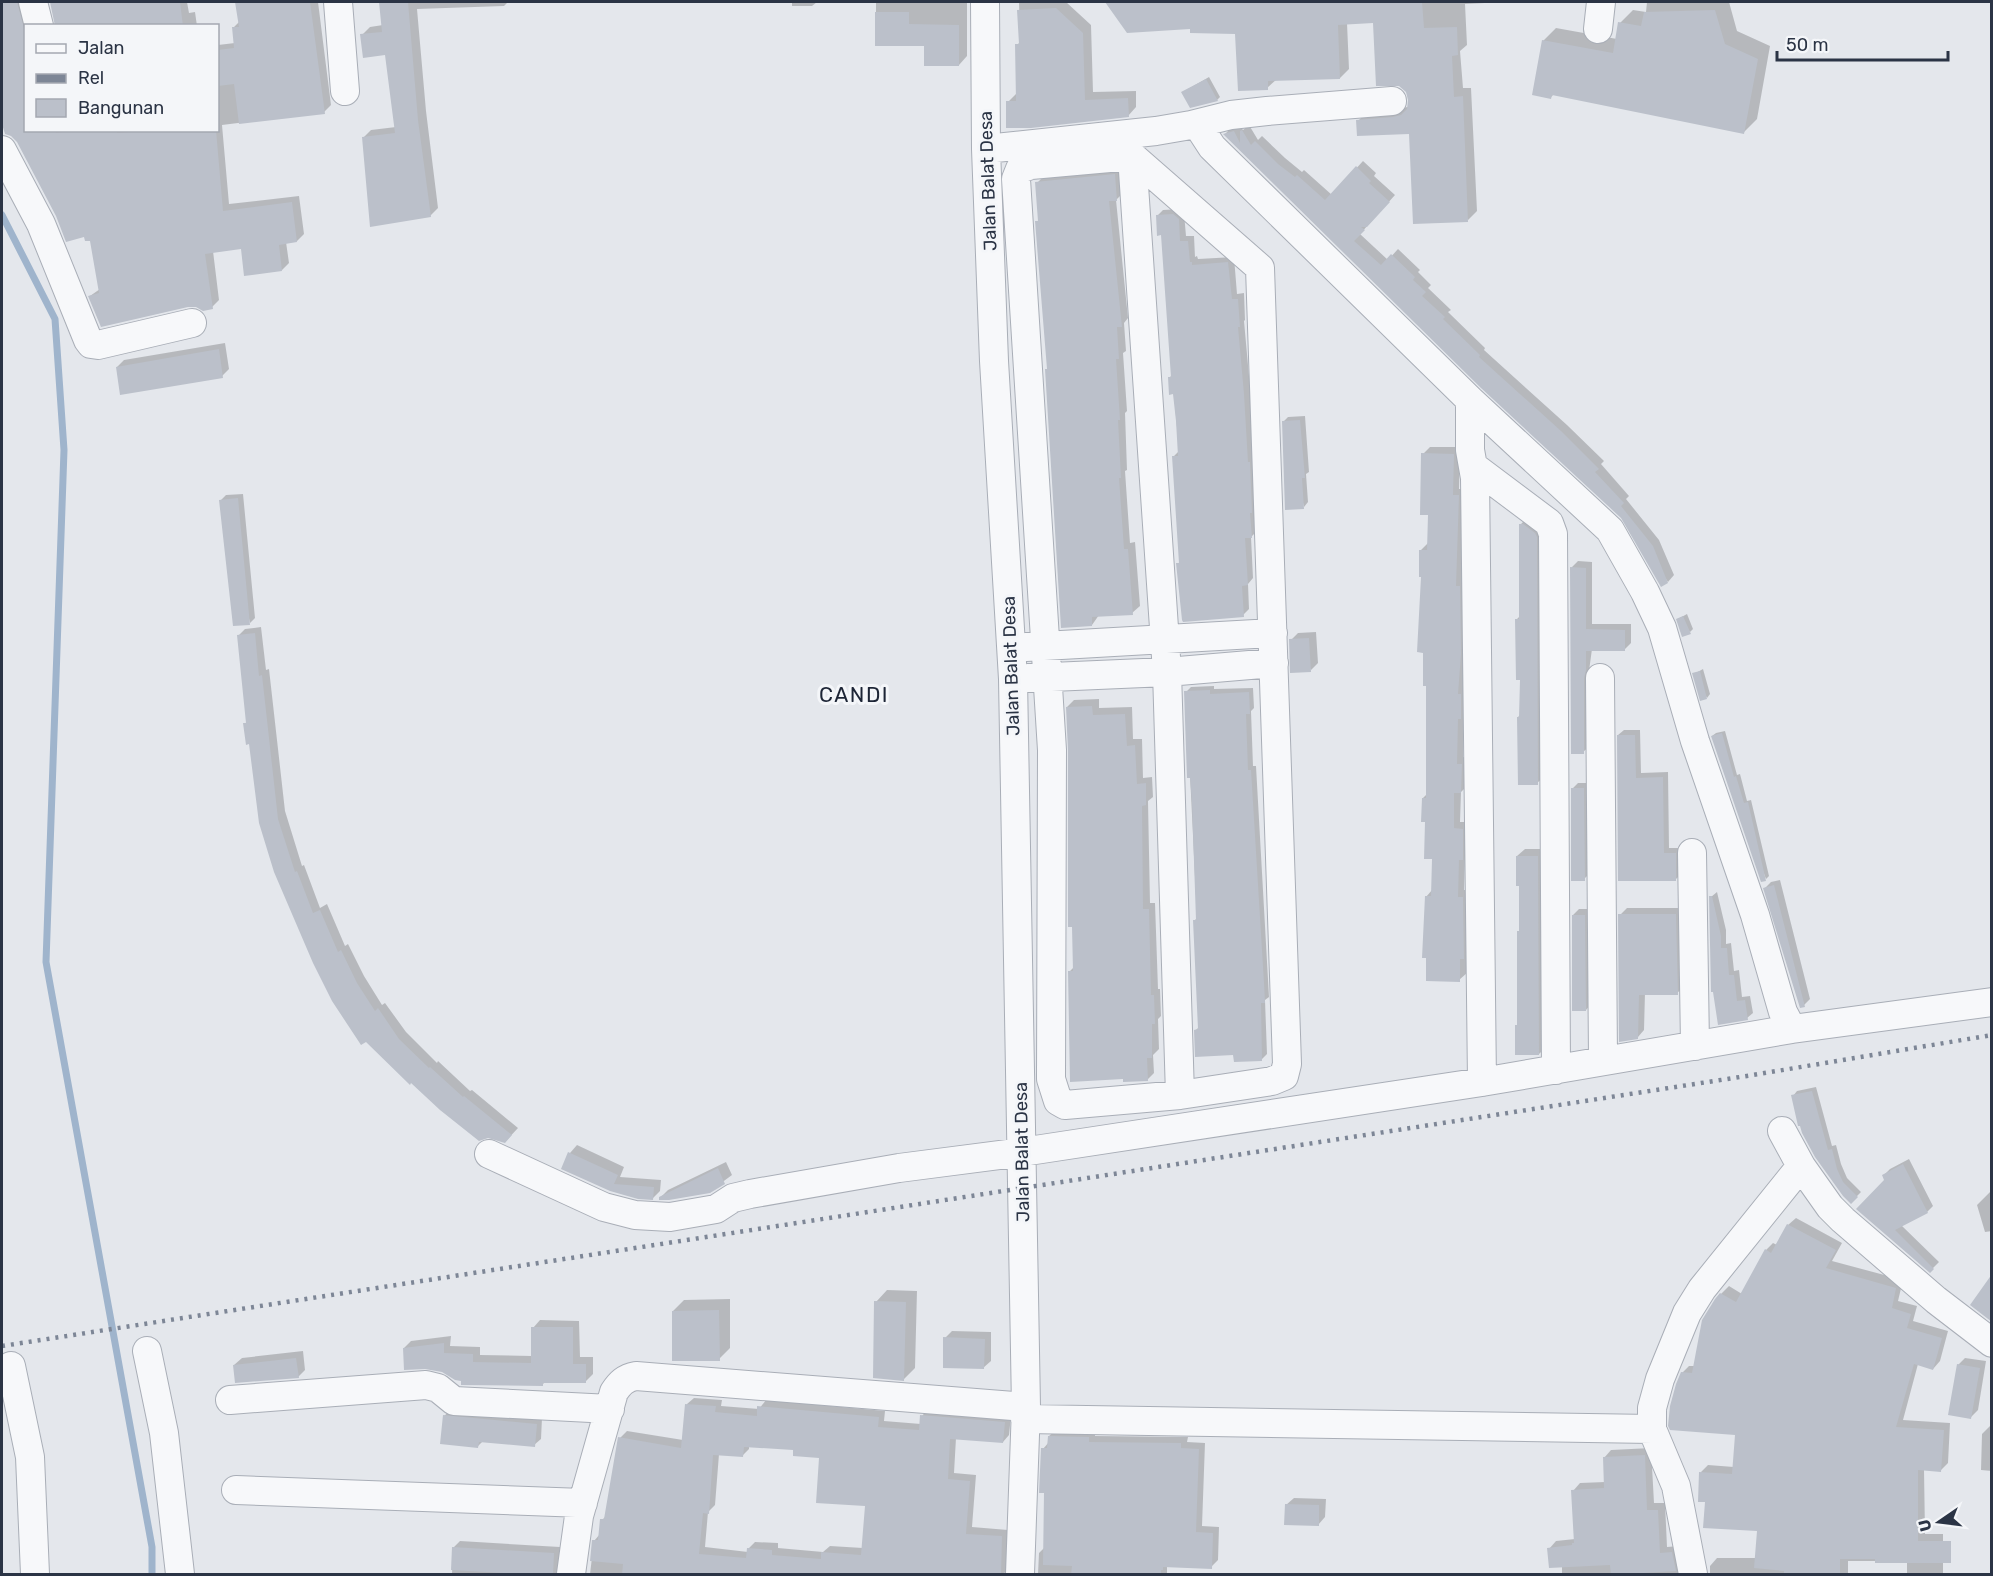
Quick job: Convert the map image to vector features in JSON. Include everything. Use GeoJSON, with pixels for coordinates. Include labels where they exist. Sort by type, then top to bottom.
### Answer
{"type":"FeatureCollection","features":[{"type":"Feature","properties":{"kind":"street"},"geometry":{"type":"LineString","coordinates":[[33,2],[38,24]]}},
{"type":"Feature","properties":{"kind":"street"},"geometry":{"type":"LineString","coordinates":[[338,2],[345,91]]}},
{"type":"Feature","properties":{"kind":"street","name":"Jalan Balat Desa"},"geometry":{"type":"LineString","coordinates":[[985,2],[986,149],[994,361],[1013,678],[1025,1332],[1020,1575]]}},
{"type":"Feature","properties":{"kind":"street"},"geometry":{"type":"LineString","coordinates":[[986,149],[1156,131],[1194,125],[1231,115],[1392,101]]}},
{"type":"Feature","properties":{"kind":"street"},"geometry":{"type":"LineString","coordinates":[[1194,125],[1212,147],[1469,409],[1610,530],[1645,592],[1662,628],[1695,741],[1755,915],[1789,1030]]}},
{"type":"Feature","properties":{"kind":"street"},"geometry":{"type":"LineString","coordinates":[[2,150],[41,224],[91,344],[98,345],[192,323]]}},
{"type":"Feature","properties":{"kind":"street"},"geometry":{"type":"LineString","coordinates":[[1132,156],[1167,672],[1180,1095]]}},
{"type":"Feature","properties":{"kind":"street"},"geometry":{"type":"LineString","coordinates":[[1132,156],[1260,268],[1273,633],[1287,1069],[1284,1076],[1278,1080],[1180,1095],[1065,1105],[1058,1101],[1051,1079],[1052,750],[1017,174],[1020,169],[1031,165],[1132,156]]}},
{"type":"Feature","properties":{"kind":"street"},"geometry":{"type":"LineString","coordinates":[[1469,409],[1482,1082]]}},
{"type":"Feature","properties":{"kind":"street"},"geometry":{"type":"LineString","coordinates":[[1471,458],[1549,523],[1553,534],[1556,1070]]}},
{"type":"Feature","properties":{"kind":"street"},"geometry":{"type":"LineString","coordinates":[[1011,647],[1273,633]]}},
{"type":"Feature","properties":{"kind":"street"},"geometry":{"type":"LineString","coordinates":[[1013,678],[1167,672],[1274,663]]}},
{"type":"Feature","properties":{"kind":"street"},"geometry":{"type":"LineString","coordinates":[[1600,678],[1603,1060]]}},
{"type":"Feature","properties":{"kind":"street"},"geometry":{"type":"LineString","coordinates":[[1692,853],[1695,1046]]}},
{"type":"Feature","properties":{"kind":"street"},"geometry":{"type":"LineString","coordinates":[[489,1154],[604,1207],[635,1215],[670,1217],[716,1209],[733,1198],[750,1194],[899,1168],[1022,1152],[1482,1082],[1789,1030],[1992,1002]]}},
{"type":"Feature","properties":{"kind":"street"},"geometry":{"type":"LineString","coordinates":[[1782,1131],[1794,1174],[1843,1221],[1936,1300],[1992,1343]]}},
{"type":"Feature","properties":{"kind":"street"},"geometry":{"type":"LineString","coordinates":[[1693,1575],[1676,1486],[1652,1429],[1652,1408],[1660,1379],[1687,1313],[1702,1289],[1794,1174]]}},
{"type":"Feature","properties":{"kind":"street"},"geometry":{"type":"LineString","coordinates":[[147,1351],[164,1433],[180,1575]]}},
{"type":"Feature","properties":{"kind":"street"},"geometry":{"type":"LineString","coordinates":[[11,1366],[30,1457],[34,1575]]}},
{"type":"Feature","properties":{"kind":"street"},"geometry":{"type":"LineString","coordinates":[[571,1575],[583,1503],[614,1392],[627,1378],[636,1376],[1025,1413],[1652,1429]]}},
{"type":"Feature","properties":{"kind":"street"},"geometry":{"type":"LineString","coordinates":[[230,1400],[426,1385],[438,1388],[454,1401],[610,1409]]}},
{"type":"Feature","properties":{"kind":"street"},"geometry":{"type":"LineString","coordinates":[[236,1490],[583,1503]]}},
{"type":"Feature","properties":{"kind":"building"},"geometry":{"type":"Polygon","coordinates":[[[2,2],[17,2],[24,28],[24,132],[216,132],[223,211],[292,202],[297,242],[279,245],[282,271],[244,276],[241,249],[205,254],[213,309],[203,311],[196,307],[188,307],[101,327],[88,296],[99,293],[90,241],[85,241],[84,237],[66,242],[56,216],[17,142],[5,134],[2,124],[2,2]]]}},
{"type":"Feature","properties":{"kind":"building"},"geometry":{"type":"Polygon","coordinates":[[[50,2],[180,2],[183,24],[55,24],[50,2]]]}},
{"type":"Feature","properties":{"kind":"building"},"geometry":{"type":"Polygon","coordinates":[[[235,2],[310,2],[325,114],[239,124],[234,84],[219,86],[219,50],[234,48],[232,27],[239,27],[235,2]]]}},
{"type":"Feature","properties":{"kind":"building"},"geometry":{"type":"Polygon","coordinates":[[[379,2],[408,2],[418,120],[431,217],[370,227],[362,137],[395,133],[385,55],[363,58],[360,34],[382,32],[379,2]]]}},
{"type":"Feature","properties":{"kind":"building"},"geometry":{"type":"Polygon","coordinates":[[[1105,2],[1422,2],[1424,28],[1457,27],[1458,55],[1452,56],[1454,97],[1463,96],[1468,222],[1413,224],[1409,134],[1357,136],[1356,120],[1393,117],[1401,115],[1407,109],[1406,92],[1399,86],[1376,86],[1373,23],[1338,25],[1340,79],[1268,81],[1268,90],[1238,91],[1235,34],[1190,33],[1190,29],[1127,33],[1105,2]]]}},
{"type":"Feature","properties":{"kind":"building"},"geometry":{"type":"Polygon","coordinates":[[[1056,8],[1083,33],[1085,100],[1128,98],[1129,117],[1031,128],[1006,128],[1006,101],[1016,101],[1015,44],[1019,44],[1017,10],[1056,8]]]}},
{"type":"Feature","properties":{"kind":"building"},"geometry":{"type":"Polygon","coordinates":[[[1715,10],[1725,44],[1758,59],[1744,134],[1552,95],[1551,99],[1532,95],[1542,40],[1613,53],[1618,22],[1641,26],[1644,12],[1715,10]]]}},
{"type":"Feature","properties":{"kind":"building"},"geometry":{"type":"Polygon","coordinates":[[[875,12],[909,12],[909,24],[959,25],[959,66],[924,66],[924,46],[875,46],[875,12]]]}},
{"type":"Feature","properties":{"kind":"building"},"geometry":{"type":"Polygon","coordinates":[[[1206,79],[1218,101],[1190,108],[1181,92],[1206,79]]]}},
{"type":"Feature","properties":{"kind":"building"},"geometry":{"type":"Polygon","coordinates":[[[1242,130],[1251,145],[1255,141],[1278,164],[1295,177],[1297,175],[1325,200],[1356,166],[1371,181],[1369,183],[1390,202],[1367,227],[1361,227],[1365,230],[1354,241],[1381,265],[1391,254],[1415,277],[1413,280],[1426,292],[1422,296],[1445,317],[1443,319],[1480,355],[1479,357],[1561,431],[1599,469],[1595,472],[1624,503],[1621,506],[1653,546],[1668,583],[1661,587],[1621,518],[1481,388],[1223,134],[1234,131],[1240,143],[1240,131],[1242,130]]]}},
{"type":"Feature","properties":{"kind":"building"},"geometry":{"type":"Polygon","coordinates":[[[1115,174],[1117,201],[1109,201],[1122,327],[1117,327],[1119,359],[1116,359],[1120,420],[1118,420],[1121,478],[1119,478],[1124,549],[1128,549],[1133,615],[1092,617],[1092,626],[1061,628],[1045,369],[1047,369],[1035,221],[1038,221],[1035,182],[1115,174]]]}},
{"type":"Feature","properties":{"kind":"building"},"geometry":{"type":"Polygon","coordinates":[[[1173,214],[1179,219],[1180,241],[1188,241],[1192,265],[1228,262],[1232,299],[1238,299],[1240,327],[1238,327],[1248,462],[1250,462],[1252,513],[1250,513],[1252,538],[1245,538],[1248,585],[1242,586],[1244,617],[1183,622],[1182,620],[1176,563],[1179,563],[1172,456],[1178,456],[1176,421],[1173,394],[1169,395],[1168,377],[1171,377],[1161,235],[1157,236],[1156,215],[1173,214]]]}},
{"type":"Feature","properties":{"kind":"building"},"geometry":{"type":"Polygon","coordinates":[[[219,349],[223,378],[120,395],[116,367],[219,349]]]}},
{"type":"Feature","properties":{"kind":"building"},"geometry":{"type":"Polygon","coordinates":[[[1300,420],[1305,478],[1302,478],[1304,509],[1285,510],[1282,421],[1300,420]]]}},
{"type":"Feature","properties":{"kind":"building"},"geometry":{"type":"Polygon","coordinates":[[[1421,453],[1454,454],[1453,495],[1459,495],[1456,586],[1460,586],[1461,654],[1458,694],[1461,694],[1461,719],[1458,719],[1457,764],[1462,764],[1461,793],[1454,793],[1454,828],[1463,829],[1463,860],[1459,860],[1458,897],[1463,897],[1464,959],[1460,959],[1460,982],[1426,981],[1426,958],[1422,958],[1425,896],[1431,896],[1432,859],[1424,859],[1425,822],[1421,822],[1422,798],[1426,798],[1426,686],[1423,686],[1423,653],[1417,652],[1421,577],[1419,577],[1419,550],[1427,550],[1428,515],[1420,515],[1421,453]]]}},
{"type":"Feature","properties":{"kind":"building"},"geometry":{"type":"Polygon","coordinates":[[[238,498],[250,625],[233,626],[219,500],[238,498]]]}},
{"type":"Feature","properties":{"kind":"building"},"geometry":{"type":"Polygon","coordinates":[[[1519,524],[1523,524],[1537,537],[1538,785],[1518,785],[1517,717],[1519,717],[1520,680],[1516,680],[1515,619],[1519,619],[1519,524]]]}},
{"type":"Feature","properties":{"kind":"building"},"geometry":{"type":"Polygon","coordinates":[[[1570,567],[1586,568],[1586,629],[1625,630],[1625,651],[1586,651],[1584,754],[1571,754],[1570,567]]]}},
{"type":"Feature","properties":{"kind":"building"},"geometry":{"type":"Polygon","coordinates":[[[1683,616],[1691,634],[1682,637],[1676,619],[1683,616]]]}},
{"type":"Feature","properties":{"kind":"building"},"geometry":{"type":"Polygon","coordinates":[[[255,633],[278,819],[295,872],[297,871],[313,913],[320,910],[338,952],[341,950],[357,983],[375,1011],[378,1008],[399,1039],[429,1068],[512,1135],[505,1143],[488,1138],[479,1141],[411,1083],[410,1085],[366,1042],[361,1045],[332,1001],[313,963],[274,872],[259,823],[249,744],[246,745],[243,723],[246,723],[237,635],[255,633]]]}},
{"type":"Feature","properties":{"kind":"building"},"geometry":{"type":"Polygon","coordinates":[[[1309,638],[1311,672],[1290,673],[1289,639],[1309,638]]]}},
{"type":"Feature","properties":{"kind":"building"},"geometry":{"type":"Polygon","coordinates":[[[1700,671],[1707,699],[1700,701],[1692,673],[1700,671]]]}},
{"type":"Feature","properties":{"kind":"building"},"geometry":{"type":"Polygon","coordinates":[[[1210,690],[1210,694],[1249,692],[1250,714],[1246,714],[1248,770],[1251,770],[1265,1003],[1261,1003],[1262,1061],[1234,1062],[1233,1055],[1195,1057],[1194,1030],[1198,1029],[1193,920],[1196,920],[1192,803],[1190,778],[1187,778],[1184,691],[1210,690]]]}},
{"type":"Feature","properties":{"kind":"building"},"geometry":{"type":"Polygon","coordinates":[[[1092,706],[1093,715],[1125,714],[1127,746],[1135,745],[1137,784],[1146,783],[1146,805],[1142,806],[1143,909],[1149,909],[1151,995],[1154,995],[1155,1024],[1152,1024],[1152,1058],[1147,1058],[1148,1081],[1123,1082],[1123,1079],[1070,1082],[1068,971],[1073,971],[1072,927],[1068,927],[1066,707],[1092,706]]]}},
{"type":"Feature","properties":{"kind":"building"},"geometry":{"type":"Polygon","coordinates":[[[1722,733],[1734,777],[1736,776],[1744,803],[1748,802],[1766,881],[1761,882],[1711,736],[1722,733]]]}},
{"type":"Feature","properties":{"kind":"building"},"geometry":{"type":"Polygon","coordinates":[[[1617,735],[1635,735],[1636,778],[1663,777],[1664,853],[1676,853],[1676,881],[1618,881],[1617,735]]]}},
{"type":"Feature","properties":{"kind":"building"},"geometry":{"type":"Polygon","coordinates":[[[1571,788],[1584,788],[1585,881],[1571,881],[1571,788]]]}},
{"type":"Feature","properties":{"kind":"building"},"geometry":{"type":"Polygon","coordinates":[[[1516,856],[1538,856],[1539,1055],[1515,1055],[1517,931],[1519,931],[1516,856]]]}},
{"type":"Feature","properties":{"kind":"building"},"geometry":{"type":"Polygon","coordinates":[[[1774,885],[1805,1007],[1800,1008],[1763,888],[1774,885]]]}},
{"type":"Feature","properties":{"kind":"building"},"geometry":{"type":"Polygon","coordinates":[[[1709,896],[1712,896],[1721,936],[1721,948],[1727,948],[1729,975],[1734,975],[1737,1001],[1745,1000],[1748,1020],[1718,1025],[1713,992],[1711,992],[1709,896]]]}},
{"type":"Feature","properties":{"kind":"building"},"geometry":{"type":"Polygon","coordinates":[[[1618,914],[1676,914],[1678,995],[1639,995],[1638,1039],[1619,1042],[1618,914]]]}},
{"type":"Feature","properties":{"kind":"building"},"geometry":{"type":"Polygon","coordinates":[[[1572,915],[1585,915],[1586,1011],[1572,1011],[1572,915]]]}},
{"type":"Feature","properties":{"kind":"building"},"geometry":{"type":"Polygon","coordinates":[[[1812,1091],[1828,1150],[1832,1149],[1843,1182],[1858,1197],[1851,1204],[1815,1157],[1798,1126],[1791,1095],[1812,1091]]]}},
{"type":"Feature","properties":{"kind":"building"},"geometry":{"type":"Polygon","coordinates":[[[568,1152],[618,1175],[614,1184],[654,1187],[653,1200],[638,1199],[610,1191],[561,1169],[568,1152]]]}},
{"type":"Feature","properties":{"kind":"building"},"geometry":{"type":"Polygon","coordinates":[[[1903,1164],[1928,1213],[1895,1230],[1934,1269],[1930,1273],[1856,1209],[1884,1180],[1882,1175],[1903,1164]]]}},
{"type":"Feature","properties":{"kind":"building"},"geometry":{"type":"Polygon","coordinates":[[[718,1168],[725,1184],[710,1193],[659,1200],[659,1197],[718,1168]]]}},
{"type":"Feature","properties":{"kind":"building"},"geometry":{"type":"Polygon","coordinates":[[[1787,1224],[1836,1250],[1826,1268],[1896,1288],[1892,1308],[1911,1314],[1907,1328],[1942,1338],[1933,1370],[1914,1364],[1896,1427],[1944,1430],[1941,1472],[1918,1470],[1918,1541],[1951,1541],[1951,1563],[1875,1563],[1875,1559],[1840,1559],[1840,1575],[1784,1575],[1784,1571],[1754,1568],[1757,1531],[1703,1528],[1705,1502],[1698,1502],[1699,1472],[1732,1474],[1735,1435],[1670,1430],[1668,1426],[1670,1406],[1676,1384],[1681,1372],[1692,1373],[1702,1320],[1715,1299],[1720,1293],[1736,1302],[1765,1249],[1771,1253],[1787,1224]]]}},
{"type":"Feature","properties":{"kind":"building"},"geometry":{"type":"Polygon","coordinates":[[[1992,1274],[1992,1322],[1970,1305],[1992,1274]]]}},
{"type":"Feature","properties":{"kind":"building"},"geometry":{"type":"Polygon","coordinates":[[[874,1301],[906,1302],[904,1381],[873,1378],[874,1301]]]}},
{"type":"Feature","properties":{"kind":"building"},"geometry":{"type":"Polygon","coordinates":[[[719,1310],[720,1361],[672,1361],[672,1311],[719,1310]]]}},
{"type":"Feature","properties":{"kind":"building"},"geometry":{"type":"Polygon","coordinates":[[[531,1327],[573,1327],[573,1364],[586,1364],[586,1383],[543,1383],[543,1386],[461,1385],[461,1381],[442,1372],[425,1369],[404,1370],[403,1348],[444,1343],[444,1353],[473,1354],[473,1362],[531,1363],[531,1327]]]}},
{"type":"Feature","properties":{"kind":"building"},"geometry":{"type":"Polygon","coordinates":[[[943,1337],[985,1339],[984,1369],[943,1368],[943,1337]]]}},
{"type":"Feature","properties":{"kind":"building"},"geometry":{"type":"Polygon","coordinates":[[[296,1358],[299,1378],[235,1383],[233,1365],[296,1358]]]}},
{"type":"Feature","properties":{"kind":"building"},"geometry":{"type":"Polygon","coordinates":[[[1957,1364],[1980,1368],[1971,1419],[1948,1415],[1957,1364]]]}},
{"type":"Feature","properties":{"kind":"building"},"geometry":{"type":"Polygon","coordinates":[[[685,1404],[716,1406],[715,1412],[757,1416],[757,1406],[879,1417],[878,1427],[919,1430],[920,1415],[1005,1422],[1003,1443],[950,1439],[948,1479],[970,1481],[966,1534],[1002,1536],[1001,1575],[927,1573],[927,1575],[622,1575],[623,1564],[590,1561],[592,1540],[598,1540],[600,1519],[604,1519],[618,1437],[681,1448],[685,1404]],[[744,1447],[743,1457],[713,1455],[709,1514],[703,1513],[699,1554],[746,1558],[747,1548],[772,1550],[772,1555],[821,1559],[821,1552],[861,1555],[865,1506],[816,1503],[819,1458],[793,1456],[793,1450],[744,1447]]]}},
{"type":"Feature","properties":{"kind":"building"},"geometry":{"type":"Polygon","coordinates":[[[443,1415],[537,1424],[535,1447],[479,1442],[478,1448],[440,1444],[443,1415]]]}},
{"type":"Feature","properties":{"kind":"building"},"geometry":{"type":"Polygon","coordinates":[[[1048,1436],[1089,1437],[1089,1442],[1181,1443],[1181,1448],[1199,1449],[1196,1532],[1213,1533],[1212,1569],[1163,1567],[1161,1575],[1071,1575],[1072,1566],[1043,1565],[1044,1493],[1039,1493],[1041,1448],[1047,1448],[1048,1436]]]}},
{"type":"Feature","properties":{"kind":"building"},"geometry":{"type":"Polygon","coordinates":[[[1645,1455],[1647,1510],[1658,1510],[1660,1553],[1672,1552],[1676,1571],[1611,1575],[1610,1565],[1549,1568],[1547,1548],[1574,1543],[1571,1490],[1604,1488],[1603,1457],[1645,1455]]]}},
{"type":"Feature","properties":{"kind":"building"},"geometry":{"type":"Polygon","coordinates":[[[1285,1504],[1319,1505],[1319,1526],[1284,1525],[1285,1504]]]}},
{"type":"Feature","properties":{"kind":"building"},"geometry":{"type":"Polygon","coordinates":[[[452,1547],[554,1553],[553,1575],[503,1575],[503,1573],[451,1570],[452,1547]]]}},
{"type":"Feature","properties":{"kind":"waterway"},"geometry":{"type":"LineString","coordinates":[[2,215],[55,319],[64,450],[46,962],[152,1547],[152,1574]]}},
{"type":"Feature","properties":{"kind":"railway"},"geometry":{"type":"LineString","coordinates":[[2,1346],[1753,1075],[1992,1035]]}},
{"type":"Feature","properties":{"kind":"district","name":"CANDI"},"geometry":{"type":"Point","coordinates":[854,694]}}]}
